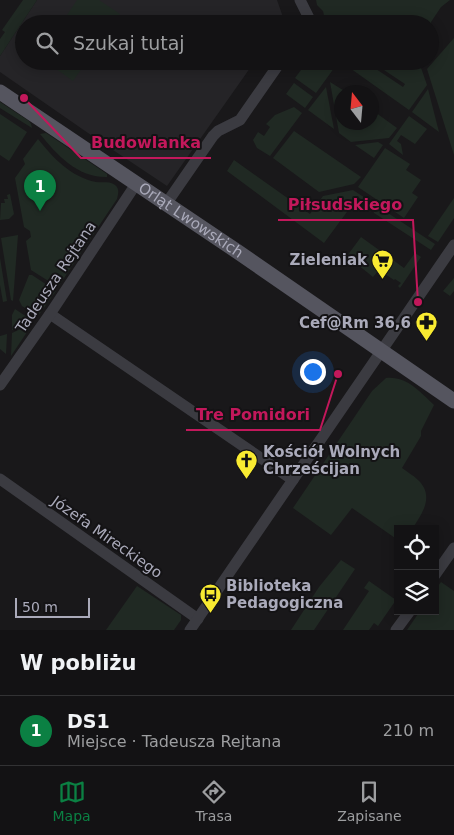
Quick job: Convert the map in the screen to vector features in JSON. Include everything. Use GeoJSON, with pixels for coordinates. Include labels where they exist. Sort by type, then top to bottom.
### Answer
{"type":"FeatureCollection","features":[{"type":"Feature","properties":{"kind":"main road","name":"Orląt Lwowskich"},"geometry":{"type":"LineString","coordinates":[[0,92],[382,350],[454,401]]}},
{"type":"Feature","properties":{"kind":"street"},"geometry":{"type":"LineString","coordinates":[[300,0],[308,15]]}},
{"type":"Feature","properties":{"kind":"street"},"geometry":{"type":"LineString","coordinates":[[166,204],[213,136],[218,131],[240,120],[275,70]]}},
{"type":"Feature","properties":{"kind":"street","name":"Tadeusza Rejtana"},"geometry":{"type":"LineString","coordinates":[[0,385],[50,314],[136,184]]}},
{"type":"Feature","properties":{"kind":"street"},"geometry":{"type":"LineString","coordinates":[[190,630],[454,245]]}},
{"type":"Feature","properties":{"kind":"street"},"geometry":{"type":"LineString","coordinates":[[50,314],[293,480]]}},
{"type":"Feature","properties":{"kind":"street","name":"Józefa Mireckiego"},"geometry":{"type":"LineString","coordinates":[[0,479],[198,619]]}},
{"type":"Feature","properties":{"kind":"street"},"geometry":{"type":"LineString","coordinates":[[439,570],[454,548]]}},
{"type":"Feature","properties":{"kind":"street"},"geometry":{"type":"LineString","coordinates":[[396,630],[407,615]]}},
{"type":"Feature","properties":{"kind":"shaded area"},"geometry":{"type":"Polygon","coordinates":[[[23,0],[37,0],[27,15],[15,15],[15,33],[0,56],[0,39],[5,32],[2,30],[23,0]]]}},
{"type":"Feature","properties":{"kind":"shaded area"},"geometry":{"type":"Polygon","coordinates":[[[37,0],[277,0],[282,15],[27,15],[37,0]]]}},
{"type":"Feature","properties":{"kind":"shaded area"},"geometry":{"type":"Polygon","coordinates":[[[77,0],[99,0],[120,14],[119,15],[67,15],[77,0]]]}},
{"type":"Feature","properties":{"kind":"shaded area"},"geometry":{"type":"Polygon","coordinates":[[[316,0],[450,0],[441,7],[436,15],[324,15],[323,11],[317,5],[316,0]]]}},
{"type":"Feature","properties":{"kind":"shaded area"},"geometry":{"type":"Polygon","coordinates":[[[15,33],[15,70],[249,70],[167,186],[0,72],[0,56],[15,33]]]}},
{"type":"Feature","properties":{"kind":"shaded area"},"geometry":{"type":"Polygon","coordinates":[[[454,38],[454,155],[427,70],[439,70],[439,55],[454,38]]]}},
{"type":"Feature","properties":{"kind":"shaded area"},"geometry":{"type":"Polygon","coordinates":[[[58,70],[81,70],[73,81],[58,70]]]}},
{"type":"Feature","properties":{"kind":"shaded area"},"geometry":{"type":"Polygon","coordinates":[[[301,70],[333,70],[316,93],[295,78],[301,70]]]}},
{"type":"Feature","properties":{"kind":"shaded area"},"geometry":{"type":"Polygon","coordinates":[[[353,70],[378,70],[403,87],[405,84],[384,70],[422,70],[427,85],[409,110],[379,89],[379,85],[374,85],[353,70]]]}},
{"type":"Feature","properties":{"kind":"shaded area"},"geometry":{"type":"Polygon","coordinates":[[[330,82],[335,85],[334,105],[330,82]]]}},
{"type":"Feature","properties":{"kind":"shaded area"},"geometry":{"type":"Polygon","coordinates":[[[294,83],[313,97],[305,108],[286,94],[294,83]]]}},
{"type":"Feature","properties":{"kind":"shaded area"},"geometry":{"type":"Polygon","coordinates":[[[326,87],[334,129],[308,110],[326,87]]]}},
{"type":"Feature","properties":{"kind":"shaded area"},"geometry":{"type":"Polygon","coordinates":[[[428,89],[439,132],[412,112],[428,89]]]}},
{"type":"Feature","properties":{"kind":"shaded area"},"geometry":{"type":"Polygon","coordinates":[[[0,102],[29,121],[32,128],[0,108],[0,102]]]}},
{"type":"Feature","properties":{"kind":"shaded area"},"geometry":{"type":"Polygon","coordinates":[[[294,107],[302,113],[270,156],[257,148],[253,140],[258,132],[264,136],[270,127],[266,124],[275,115],[294,107]]]}},
{"type":"Feature","properties":{"kind":"shaded area"},"geometry":{"type":"Polygon","coordinates":[[[0,114],[27,132],[9,161],[0,155],[0,114]]]}},
{"type":"Feature","properties":{"kind":"shaded area"},"geometry":{"type":"Polygon","coordinates":[[[379,115],[397,128],[389,138],[351,142],[339,133],[338,130],[379,130],[379,115]]]}},
{"type":"Feature","properties":{"kind":"shaded area"},"geometry":{"type":"Polygon","coordinates":[[[409,116],[427,129],[415,144],[401,135],[397,141],[401,144],[403,155],[389,144],[409,116]]]}},
{"type":"Feature","properties":{"kind":"shaded area"},"geometry":{"type":"Polygon","coordinates":[[[294,131],[361,177],[354,184],[319,192],[273,158],[294,131]]]}},
{"type":"Feature","properties":{"kind":"shaded area"},"geometry":{"type":"Polygon","coordinates":[[[46,133],[107,174],[107,177],[87,174],[69,164],[40,134],[46,133]]]}},
{"type":"Feature","properties":{"kind":"shaded area"},"geometry":{"type":"Polygon","coordinates":[[[38,139],[56,160],[78,176],[96,182],[113,184],[118,190],[117,199],[58,287],[31,270],[26,241],[31,237],[30,231],[24,227],[15,178],[25,164],[23,159],[38,139]]]}},
{"type":"Feature","properties":{"kind":"shaded area"},"geometry":{"type":"Polygon","coordinates":[[[378,142],[383,145],[374,158],[355,145],[378,142]]]}},
{"type":"Feature","properties":{"kind":"shaded area"},"geometry":{"type":"Polygon","coordinates":[[[385,148],[410,164],[406,170],[421,180],[412,193],[418,197],[404,218],[358,187],[385,148]]]}},
{"type":"Feature","properties":{"kind":"shaded area"},"geometry":{"type":"Polygon","coordinates":[[[234,160],[310,214],[323,196],[353,190],[435,244],[431,250],[374,213],[371,206],[358,197],[324,243],[227,171],[234,160]]]}},
{"type":"Feature","properties":{"kind":"shaded area"},"geometry":{"type":"Polygon","coordinates":[[[10,194],[14,214],[9,219],[0,220],[1,203],[5,203],[4,199],[8,199],[7,195],[10,194]]]}},
{"type":"Feature","properties":{"kind":"shaded area"},"geometry":{"type":"Polygon","coordinates":[[[454,198],[454,218],[438,242],[428,236],[454,198]]]}},
{"type":"Feature","properties":{"kind":"shaded area"},"geometry":{"type":"Polygon","coordinates":[[[18,235],[13,301],[11,300],[1,238],[18,235]]]}},
{"type":"Feature","properties":{"kind":"shaded area"},"geometry":{"type":"Polygon","coordinates":[[[361,237],[404,268],[415,253],[421,257],[400,288],[398,286],[401,283],[395,279],[379,270],[373,277],[347,256],[361,237]]]}},
{"type":"Feature","properties":{"kind":"shaded area"},"geometry":{"type":"Polygon","coordinates":[[[0,258],[7,301],[3,302],[0,285],[0,258]]]}},
{"type":"Feature","properties":{"kind":"shaded area"},"geometry":{"type":"Polygon","coordinates":[[[29,275],[32,275],[56,291],[38,316],[22,306],[19,300],[29,275]]]}},
{"type":"Feature","properties":{"kind":"shaded area"},"geometry":{"type":"Polygon","coordinates":[[[454,278],[454,291],[450,296],[443,291],[454,278]]]}},
{"type":"Feature","properties":{"kind":"shaded area"},"geometry":{"type":"Polygon","coordinates":[[[15,309],[33,321],[12,330],[12,315],[15,309]]]}},
{"type":"Feature","properties":{"kind":"shaded area"},"geometry":{"type":"Polygon","coordinates":[[[33,323],[11,356],[12,333],[33,323]]]}},
{"type":"Feature","properties":{"kind":"shaded area"},"geometry":{"type":"Polygon","coordinates":[[[7,334],[6,354],[0,349],[0,336],[7,334]]]}},
{"type":"Feature","properties":{"kind":"shaded area"},"geometry":{"type":"Polygon","coordinates":[[[386,378],[394,378],[413,386],[434,405],[421,431],[421,436],[402,468],[416,478],[423,486],[426,492],[425,505],[415,525],[394,525],[394,537],[352,508],[331,535],[293,508],[372,391],[386,378]]]}},
{"type":"Feature","properties":{"kind":"shaded area"},"geometry":{"type":"Polygon","coordinates":[[[341,560],[355,569],[314,630],[291,630],[319,587],[341,560]]]}},
{"type":"Feature","properties":{"kind":"shaded area"},"geometry":{"type":"Polygon","coordinates":[[[369,581],[394,599],[394,603],[378,626],[374,623],[369,630],[343,630],[369,591],[364,588],[369,581]]]}},
{"type":"Feature","properties":{"kind":"shaded area"},"geometry":{"type":"Polygon","coordinates":[[[441,582],[454,591],[454,630],[407,630],[417,615],[439,615],[439,585],[441,582]]]}},
{"type":"Feature","properties":{"kind":"shaded area"},"geometry":{"type":"Polygon","coordinates":[[[137,586],[181,615],[181,620],[174,630],[106,630],[137,586]]]}},
{"type":"Feature","properties":{"kind":"place","name":"Budowlanka"},"geometry":{"type":"Point","coordinates":[24,98]}},
{"type":"Feature","properties":{"kind":"place","name":"DS1"},"geometry":{"type":"Point","coordinates":[40,211]}},
{"type":"Feature","properties":{"kind":"place","name":"Zieleniak"},"geometry":{"type":"Point","coordinates":[383,279]}},
{"type":"Feature","properties":{"kind":"place","name":"Piłsudskiego"},"geometry":{"type":"Point","coordinates":[418,302]}},
{"type":"Feature","properties":{"kind":"place","name":"Cef@Rm 36,6"},"geometry":{"type":"Point","coordinates":[427,342]}},
{"type":"Feature","properties":{"kind":"place","name":"Tre Pomidori"},"geometry":{"type":"Point","coordinates":[338,374]}},
{"type":"Feature","properties":{"kind":"place","name":"Kościół Wolnych Chrześcijan"},"geometry":{"type":"Point","coordinates":[247,480]}},
{"type":"Feature","properties":{"kind":"place","name":"Biblioteka Pedagogiczna"},"geometry":{"type":"Point","coordinates":[210,614]}}]}
